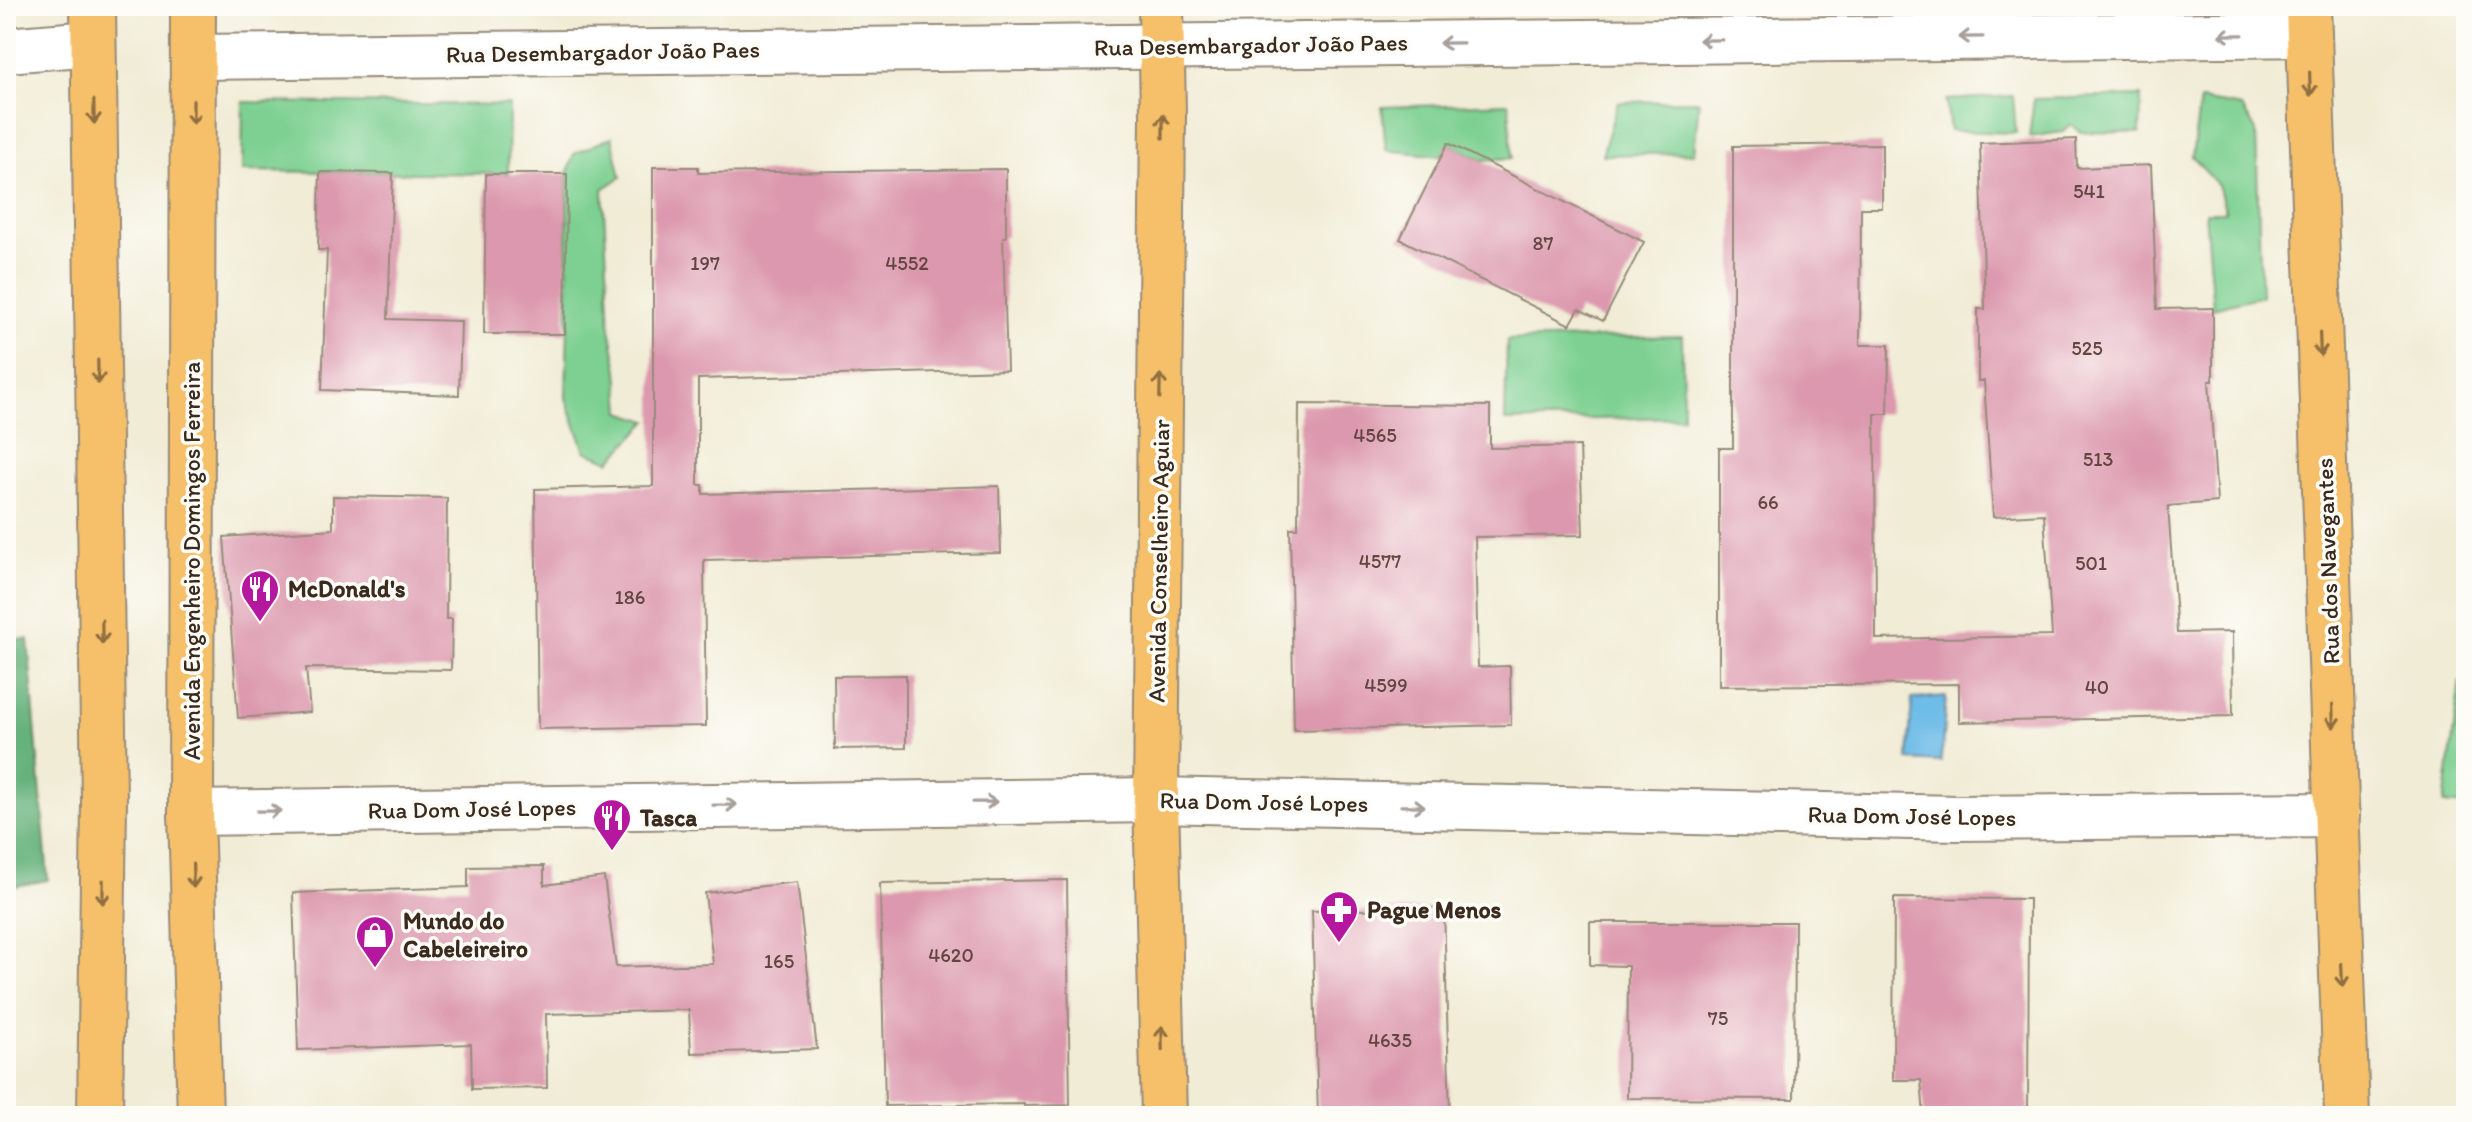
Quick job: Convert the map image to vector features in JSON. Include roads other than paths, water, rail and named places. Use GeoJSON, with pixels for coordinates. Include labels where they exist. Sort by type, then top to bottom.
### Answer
{"type":"FeatureCollection","features":[{"type":"Feature","properties":{"kind":"main road","name":"Avenida Engenheiro Domingos Ferreira"},"geometry":{"type":"LineString","coordinates":[[193,6],[191,813],[200,1116]]}},
{"type":"Feature","properties":{"kind":"main road","name":"Rua dos Navegantes"},"geometry":{"type":"LineString","coordinates":[[2308,20],[2347,1116]]}},
{"type":"Feature","properties":{"kind":"main road"},"geometry":{"type":"LineString","coordinates":[[93,24],[104,801],[100,1116]]}},
{"type":"Feature","properties":{"kind":"main road","name":"Avenida Conselheiro Aguiar"},"geometry":{"type":"LineString","coordinates":[[1162,26],[1156,800],[1164,1116]]}},
{"type":"Feature","properties":{"kind":"street","name":"Rua Desembargador João Paes"},"geometry":{"type":"LineString","coordinates":[[194,57],[1162,26],[2308,20]]}},
{"type":"Feature","properties":{"kind":"street"},"geometry":{"type":"LineString","coordinates":[[6,50],[93,24]]}},
{"type":"Feature","properties":{"kind":"street","name":"Rua Dom José Lopes"},"geometry":{"type":"LineString","coordinates":[[191,813],[1156,800],[1957,818],[2337,815]]}},
{"type":"Feature","properties":{"kind":"water"},"geometry":{"type":"Polygon","coordinates":[[[1946,696],[1941,762],[1908,760],[1912,699],[1946,696]]]}},
{"type":"Feature","properties":{"kind":"place","name":"McDonald's"},"geometry":{"type":"Point","coordinates":[260,623]}},
{"type":"Feature","properties":{"kind":"place","name":"Tasca"},"geometry":{"type":"Point","coordinates":[612,852]}},
{"type":"Feature","properties":{"kind":"place","name":"Pague Menos"},"geometry":{"type":"Point","coordinates":[1339,944]}},
{"type":"Feature","properties":{"kind":"place","name":"Mundo do Cabeleireiro"},"geometry":{"type":"Point","coordinates":[375,969]}}]}
